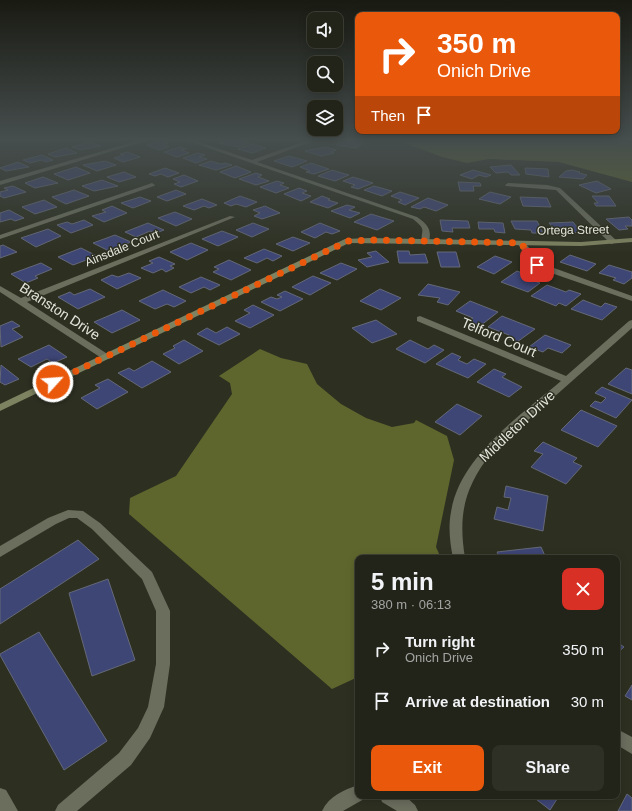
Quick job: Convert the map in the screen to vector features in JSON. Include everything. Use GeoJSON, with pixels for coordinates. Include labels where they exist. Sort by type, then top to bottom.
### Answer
{"type":"FeatureCollection","features":[{"type":"Feature","properties":{"kind":"street"},"geometry":{"type":"LineString","coordinates":[[0,183],[18,178]]}},
{"type":"Feature","properties":{"kind":"street"},"geometry":{"type":"LineString","coordinates":[[298,178],[415,218],[424,225],[426,233],[425,241]]}},
{"type":"Feature","properties":{"kind":"street"},"geometry":{"type":"LineString","coordinates":[[0,237],[152,185]]}},
{"type":"Feature","properties":{"kind":"street"},"geometry":{"type":"LineString","coordinates":[[508,185],[547,187],[558,190],[614,242]]}},
{"type":"Feature","properties":{"kind":"street","name":"Ainsdale Court"},"geometry":{"type":"LineString","coordinates":[[21,301],[232,217]]}},
{"type":"Feature","properties":{"kind":"street","name":"Ortega Street"},"geometry":{"type":"LineString","coordinates":[[0,408],[341,244],[359,240],[581,244],[632,240]]}},
{"type":"Feature","properties":{"kind":"street"},"geometry":{"type":"LineString","coordinates":[[521,243],[537,265],[632,299]]}},
{"type":"Feature","properties":{"kind":"street","name":"Branston Drive"},"geometry":{"type":"LineString","coordinates":[[0,288],[106,357]]}},
{"type":"Feature","properties":{"kind":"street","name":"Telford Court"},"geometry":{"type":"LineString","coordinates":[[420,319],[567,380]]}},
{"type":"Feature","properties":{"kind":"street","name":"Middleton Drive"},"geometry":{"type":"LineString","coordinates":[[458,555],[455,536],[455,515],[461,490],[474,467],[488,450],[632,323]]}},
{"type":"Feature","properties":{"kind":"street"},"geometry":{"type":"LineString","coordinates":[[0,552],[52,521],[68,514],[79,514],[96,526],[147,576],[163,611],[163,664],[156,707],[144,733],[125,759],[64,811]]}},
{"type":"Feature","properties":{"kind":"street"},"geometry":{"type":"LineString","coordinates":[[620,738],[632,746]]}},
{"type":"Feature","properties":{"kind":"street"},"geometry":{"type":"LineString","coordinates":[[331,811],[340,802],[355,794]]}},
{"type":"Feature","properties":{"kind":"street"},"geometry":{"type":"LineString","coordinates":[[0,796],[9,811]]}},
{"type":"Feature","properties":{"kind":"street"},"geometry":{"type":"LineString","coordinates":[[394,799],[401,803],[409,811]]}},
{"type":"Feature","properties":{"kind":"green space"},"geometry":{"type":"Polygon","coordinates":[[[617,178],[632,178],[632,182],[617,178]]]}},
{"type":"Feature","properties":{"kind":"green space"},"geometry":{"type":"Polygon","coordinates":[[[260,349],[281,358],[307,364],[317,384],[341,404],[366,418],[392,427],[414,423],[416,420],[447,436],[454,460],[436,547],[440,555],[355,555],[355,678],[332,689],[129,514],[130,498],[176,476],[232,394],[230,383],[219,376],[260,349]]]}},
{"type":"Feature","properties":{"kind":"building"},"geometry":{"type":"Polygon","coordinates":[[[45,178],[58,183],[35,188],[25,183],[45,178]]]}},
{"type":"Feature","properties":{"kind":"building"},"geometry":{"type":"Polygon","coordinates":[[[63,178],[75,178],[68,180],[63,178]]]}},
{"type":"Feature","properties":{"kind":"building"},"geometry":{"type":"Polygon","coordinates":[[[109,178],[133,178],[119,182],[109,178]]]}},
{"type":"Feature","properties":{"kind":"building"},"geometry":{"type":"Polygon","coordinates":[[[191,178],[198,181],[181,187],[174,184],[180,182],[173,179],[191,178]]]}},
{"type":"Feature","properties":{"kind":"building"},"geometry":{"type":"Polygon","coordinates":[[[260,178],[269,181],[256,185],[239,179],[260,178]]]}},
{"type":"Feature","properties":{"kind":"building"},"geometry":{"type":"Polygon","coordinates":[[[324,178],[342,178],[335,181],[324,178]]]}},
{"type":"Feature","properties":{"kind":"building"},"geometry":{"type":"Polygon","coordinates":[[[356,178],[373,183],[358,189],[351,187],[355,185],[343,181],[356,178]]]}},
{"type":"Feature","properties":{"kind":"building"},"geometry":{"type":"Polygon","coordinates":[[[102,180],[118,186],[94,191],[82,186],[102,180]]]}},
{"type":"Feature","properties":{"kind":"building"},"geometry":{"type":"Polygon","coordinates":[[[277,181],[284,183],[280,185],[289,188],[276,193],[260,187],[277,181]]]}},
{"type":"Feature","properties":{"kind":"building"},"geometry":{"type":"Polygon","coordinates":[[[597,181],[611,189],[596,193],[579,185],[597,181]]]}},
{"type":"Feature","properties":{"kind":"building"},"geometry":{"type":"Polygon","coordinates":[[[458,182],[480,183],[481,186],[473,186],[474,191],[460,191],[458,182]]]}},
{"type":"Feature","properties":{"kind":"building"},"geometry":{"type":"Polygon","coordinates":[[[13,186],[26,192],[4,198],[0,196],[0,192],[8,190],[4,188],[13,186]]]}},
{"type":"Feature","properties":{"kind":"building"},"geometry":{"type":"Polygon","coordinates":[[[374,186],[392,191],[382,196],[364,190],[374,186]]]}},
{"type":"Feature","properties":{"kind":"building"},"geometry":{"type":"Polygon","coordinates":[[[299,188],[307,191],[302,193],[311,196],[301,201],[284,194],[299,188]]]}},
{"type":"Feature","properties":{"kind":"building"},"geometry":{"type":"Polygon","coordinates":[[[74,190],[89,196],[66,204],[52,197],[74,190]]]}},
{"type":"Feature","properties":{"kind":"building"},"geometry":{"type":"Polygon","coordinates":[[[176,190],[186,194],[167,201],[157,197],[176,190]]]}},
{"type":"Feature","properties":{"kind":"building"},"geometry":{"type":"Polygon","coordinates":[[[400,192],[419,198],[405,205],[398,202],[402,200],[391,196],[400,192]]]}},
{"type":"Feature","properties":{"kind":"building"},"geometry":{"type":"Polygon","coordinates":[[[490,192],[511,197],[500,204],[479,199],[490,192]]]}},
{"type":"Feature","properties":{"kind":"building"},"geometry":{"type":"Polygon","coordinates":[[[240,196],[257,202],[246,207],[236,204],[231,206],[224,203],[240,196]]]}},
{"type":"Feature","properties":{"kind":"building"},"geometry":{"type":"Polygon","coordinates":[[[322,196],[330,199],[328,200],[338,203],[328,208],[310,202],[322,196]]]}},
{"type":"Feature","properties":{"kind":"building"},"geometry":{"type":"Polygon","coordinates":[[[592,196],[609,196],[616,206],[596,206],[594,203],[598,203],[592,196]]]}},
{"type":"Feature","properties":{"kind":"building"},"geometry":{"type":"Polygon","coordinates":[[[140,197],[151,201],[133,208],[121,203],[140,197]]]}},
{"type":"Feature","properties":{"kind":"building"},"geometry":{"type":"Polygon","coordinates":[[[520,197],[547,198],[551,207],[523,206],[520,197]]]}},
{"type":"Feature","properties":{"kind":"building"},"geometry":{"type":"Polygon","coordinates":[[[428,198],[448,205],[436,211],[424,207],[420,209],[411,207],[428,198]]]}},
{"type":"Feature","properties":{"kind":"building"},"geometry":{"type":"Polygon","coordinates":[[[202,199],[217,205],[209,208],[204,206],[194,210],[183,206],[202,199]]]}},
{"type":"Feature","properties":{"kind":"building"},"geometry":{"type":"Polygon","coordinates":[[[44,200],[57,207],[35,214],[22,207],[44,200]]]}},
{"type":"Feature","properties":{"kind":"building"},"geometry":{"type":"Polygon","coordinates":[[[347,205],[355,207],[349,210],[360,213],[350,218],[331,211],[347,205]]]}},
{"type":"Feature","properties":{"kind":"building"},"geometry":{"type":"Polygon","coordinates":[[[112,206],[127,213],[104,222],[92,216],[106,212],[102,210],[112,206]]]}},
{"type":"Feature","properties":{"kind":"building"},"geometry":{"type":"Polygon","coordinates":[[[265,206],[280,213],[262,219],[254,216],[260,213],[253,210],[265,206]]]}},
{"type":"Feature","properties":{"kind":"building"},"geometry":{"type":"Polygon","coordinates":[[[9,210],[24,218],[15,221],[11,219],[0,222],[0,213],[9,210]]]}},
{"type":"Feature","properties":{"kind":"building"},"geometry":{"type":"Polygon","coordinates":[[[175,212],[192,219],[176,226],[158,218],[175,212]]]}},
{"type":"Feature","properties":{"kind":"building"},"geometry":{"type":"Polygon","coordinates":[[[371,214],[394,221],[377,230],[354,222],[371,214]]]}},
{"type":"Feature","properties":{"kind":"building"},"geometry":{"type":"Polygon","coordinates":[[[629,217],[632,220],[632,226],[625,226],[628,229],[619,230],[606,219],[629,217]]]}},
{"type":"Feature","properties":{"kind":"building"},"geometry":{"type":"Polygon","coordinates":[[[84,220],[93,225],[71,233],[57,225],[67,222],[72,224],[84,220]]]}},
{"type":"Feature","properties":{"kind":"building"},"geometry":{"type":"Polygon","coordinates":[[[440,220],[468,221],[470,228],[452,228],[453,232],[442,231],[440,220]]]}},
{"type":"Feature","properties":{"kind":"building"},"geometry":{"type":"Polygon","coordinates":[[[511,221],[537,221],[543,233],[532,233],[531,230],[515,229],[511,221]]]}},
{"type":"Feature","properties":{"kind":"building"},"geometry":{"type":"Polygon","coordinates":[[[478,222],[503,223],[505,233],[495,232],[494,229],[479,229],[478,222]]]}},
{"type":"Feature","properties":{"kind":"building"},"geometry":{"type":"Polygon","coordinates":[[[573,222],[581,232],[571,233],[568,229],[554,229],[549,223],[573,222]]]}},
{"type":"Feature","properties":{"kind":"building"},"geometry":{"type":"Polygon","coordinates":[[[148,223],[164,230],[156,233],[150,231],[136,237],[125,232],[148,223]]]}},
{"type":"Feature","properties":{"kind":"building"},"geometry":{"type":"Polygon","coordinates":[[[253,223],[269,229],[252,237],[236,230],[253,223]]]}},
{"type":"Feature","properties":{"kind":"building"},"geometry":{"type":"Polygon","coordinates":[[[320,223],[340,231],[332,234],[326,232],[315,238],[301,232],[320,223]]]}},
{"type":"Feature","properties":{"kind":"building"},"geometry":{"type":"Polygon","coordinates":[[[48,229],[61,236],[36,247],[21,238],[48,229]]]}},
{"type":"Feature","properties":{"kind":"building"},"geometry":{"type":"Polygon","coordinates":[[[222,231],[238,237],[218,246],[202,239],[222,231]]]}},
{"type":"Feature","properties":{"kind":"building"},"geometry":{"type":"Polygon","coordinates":[[[115,235],[131,242],[109,251],[93,243],[115,235]]]}},
{"type":"Feature","properties":{"kind":"building"},"geometry":{"type":"Polygon","coordinates":[[[293,237],[310,243],[293,251],[276,244],[293,237]]]}},
{"type":"Feature","properties":{"kind":"building"},"geometry":{"type":"Polygon","coordinates":[[[191,243],[208,250],[187,260],[170,252],[191,243]]]}},
{"type":"Feature","properties":{"kind":"building"},"geometry":{"type":"Polygon","coordinates":[[[3,245],[17,252],[0,258],[0,246],[3,245]]]}},
{"type":"Feature","properties":{"kind":"building"},"geometry":{"type":"Polygon","coordinates":[[[81,248],[97,256],[73,265],[58,257],[81,248]]]}},
{"type":"Feature","properties":{"kind":"building"},"geometry":{"type":"Polygon","coordinates":[[[264,249],[282,256],[273,261],[267,258],[257,263],[244,258],[264,249]]]}},
{"type":"Feature","properties":{"kind":"building"},"geometry":{"type":"Polygon","coordinates":[[[376,251],[389,262],[367,267],[358,260],[372,257],[367,253],[376,251]]]}},
{"type":"Feature","properties":{"kind":"building"},"geometry":{"type":"Polygon","coordinates":[[[397,251],[409,251],[410,255],[425,254],[428,263],[399,263],[397,251]]]}},
{"type":"Feature","properties":{"kind":"building"},"geometry":{"type":"Polygon","coordinates":[[[437,252],[456,252],[460,267],[441,267],[437,252]]]}},
{"type":"Feature","properties":{"kind":"building"},"geometry":{"type":"Polygon","coordinates":[[[570,255],[596,264],[587,271],[560,262],[570,255]]]}},
{"type":"Feature","properties":{"kind":"building"},"geometry":{"type":"Polygon","coordinates":[[[495,256],[512,262],[494,274],[477,267],[495,256]]]}},
{"type":"Feature","properties":{"kind":"building"},"geometry":{"type":"Polygon","coordinates":[[[159,257],[175,264],[170,266],[174,268],[166,272],[162,269],[153,273],[141,268],[153,263],[149,261],[159,257]]]}},
{"type":"Feature","properties":{"kind":"building"},"geometry":{"type":"Polygon","coordinates":[[[229,260],[251,270],[231,280],[213,272],[219,269],[214,267],[229,260]]]}},
{"type":"Feature","properties":{"kind":"building"},"geometry":{"type":"Polygon","coordinates":[[[41,263],[52,269],[35,276],[38,278],[26,283],[11,274],[41,263]]]}},
{"type":"Feature","properties":{"kind":"building"},"geometry":{"type":"Polygon","coordinates":[[[341,263],[357,269],[337,280],[320,273],[341,263]]]}},
{"type":"Feature","properties":{"kind":"building"},"geometry":{"type":"Polygon","coordinates":[[[609,265],[632,272],[632,278],[624,284],[613,280],[616,278],[599,273],[609,265]]]}},
{"type":"Feature","properties":{"kind":"building"},"geometry":{"type":"Polygon","coordinates":[[[517,271],[527,275],[523,277],[540,283],[528,292],[501,282],[517,271]]]}},
{"type":"Feature","properties":{"kind":"building"},"geometry":{"type":"Polygon","coordinates":[[[129,273],[141,278],[117,289],[101,280],[112,275],[118,277],[129,273]]]}},
{"type":"Feature","properties":{"kind":"building"},"geometry":{"type":"Polygon","coordinates":[[[313,276],[331,283],[310,295],[292,287],[313,276]]]}},
{"type":"Feature","properties":{"kind":"building"},"geometry":{"type":"Polygon","coordinates":[[[201,277],[220,285],[210,290],[204,287],[191,293],[179,287],[201,277]]]}},
{"type":"Feature","properties":{"kind":"building"},"geometry":{"type":"Polygon","coordinates":[[[428,284],[460,292],[448,305],[437,302],[440,298],[418,295],[428,284]]]}},
{"type":"Feature","properties":{"kind":"building"},"geometry":{"type":"Polygon","coordinates":[[[547,285],[566,292],[569,290],[581,294],[566,306],[559,303],[556,306],[531,296],[547,285]]]}},
{"type":"Feature","properties":{"kind":"building"},"geometry":{"type":"Polygon","coordinates":[[[90,289],[105,297],[78,309],[58,297],[70,292],[74,295],[90,289]]]}},
{"type":"Feature","properties":{"kind":"building"},"geometry":{"type":"Polygon","coordinates":[[[380,289],[401,298],[381,310],[360,301],[380,289]]]}},
{"type":"Feature","properties":{"kind":"building"},"geometry":{"type":"Polygon","coordinates":[[[163,290],[186,301],[174,307],[167,304],[155,309],[139,301],[163,290]]]}},
{"type":"Feature","properties":{"kind":"building"},"geometry":{"type":"Polygon","coordinates":[[[285,291],[303,299],[280,311],[261,302],[271,297],[277,299],[282,297],[277,295],[285,291]]]}},
{"type":"Feature","properties":{"kind":"building"},"geometry":{"type":"Polygon","coordinates":[[[583,300],[601,307],[605,303],[617,307],[602,320],[571,309],[583,300]]]}},
{"type":"Feature","properties":{"kind":"building"},"geometry":{"type":"Polygon","coordinates":[[[470,301],[498,312],[480,326],[468,321],[473,318],[456,311],[470,301]]]}},
{"type":"Feature","properties":{"kind":"building"},"geometry":{"type":"Polygon","coordinates":[[[253,305],[274,315],[250,328],[235,321],[250,313],[244,310],[253,305]]]}},
{"type":"Feature","properties":{"kind":"building"},"geometry":{"type":"Polygon","coordinates":[[[122,310],[140,320],[112,333],[94,322],[122,310]]]}},
{"type":"Feature","properties":{"kind":"building"},"geometry":{"type":"Polygon","coordinates":[[[502,316],[535,329],[517,342],[506,338],[509,335],[488,327],[502,316]]]}},
{"type":"Feature","properties":{"kind":"building"},"geometry":{"type":"Polygon","coordinates":[[[376,320],[397,334],[372,343],[352,328],[376,320]]]}},
{"type":"Feature","properties":{"kind":"building"},"geometry":{"type":"Polygon","coordinates":[[[12,321],[20,326],[12,329],[23,337],[1,347],[0,326],[12,321]]]}},
{"type":"Feature","properties":{"kind":"building"},"geometry":{"type":"Polygon","coordinates":[[[227,327],[240,334],[219,345],[197,334],[207,328],[216,333],[227,327]]]}},
{"type":"Feature","properties":{"kind":"building"},"geometry":{"type":"Polygon","coordinates":[[[545,335],[571,345],[562,353],[548,348],[543,352],[529,347],[545,335]]]}},
{"type":"Feature","properties":{"kind":"building"},"geometry":{"type":"Polygon","coordinates":[[[184,340],[203,351],[179,364],[163,354],[175,348],[173,346],[184,340]]]}},
{"type":"Feature","properties":{"kind":"building"},"geometry":{"type":"Polygon","coordinates":[[[410,340],[428,349],[434,345],[444,350],[425,363],[396,349],[410,340]]]}},
{"type":"Feature","properties":{"kind":"building"},"geometry":{"type":"Polygon","coordinates":[[[49,345],[67,357],[53,363],[47,359],[31,367],[18,359],[49,345]]]}},
{"type":"Feature","properties":{"kind":"building"},"geometry":{"type":"Polygon","coordinates":[[[452,353],[461,357],[458,360],[467,364],[474,359],[486,364],[468,378],[436,364],[452,353]]]}},
{"type":"Feature","properties":{"kind":"building"},"geometry":{"type":"Polygon","coordinates":[[[152,361],[171,372],[142,388],[118,373],[129,368],[134,371],[152,361]]]}},
{"type":"Feature","properties":{"kind":"building"},"geometry":{"type":"Polygon","coordinates":[[[1,365],[19,379],[5,385],[0,382],[1,365]]]}},
{"type":"Feature","properties":{"kind":"building"},"geometry":{"type":"Polygon","coordinates":[[[626,368],[632,370],[632,394],[608,384],[626,368]]]}},
{"type":"Feature","properties":{"kind":"building"},"geometry":{"type":"Polygon","coordinates":[[[494,369],[506,374],[502,377],[522,387],[509,397],[477,382],[494,369]]]}},
{"type":"Feature","properties":{"kind":"building"},"geometry":{"type":"Polygon","coordinates":[[[108,379],[128,392],[97,409],[81,398],[100,388],[95,385],[108,379]]]}},
{"type":"Feature","properties":{"kind":"building"},"geometry":{"type":"Polygon","coordinates":[[[602,387],[632,400],[616,418],[590,406],[595,401],[601,403],[606,398],[595,393],[602,387]]]}},
{"type":"Feature","properties":{"kind":"building"},"geometry":{"type":"Polygon","coordinates":[[[457,404],[482,416],[460,435],[435,422],[457,404]]]}},
{"type":"Feature","properties":{"kind":"building"},"geometry":{"type":"Polygon","coordinates":[[[581,410],[617,426],[598,447],[561,430],[581,410]]]}},
{"type":"Feature","properties":{"kind":"building"},"geometry":{"type":"Polygon","coordinates":[[[543,442],[577,458],[573,462],[582,466],[566,484],[531,467],[543,454],[534,451],[543,442]]]}},
{"type":"Feature","properties":{"kind":"building"},"geometry":{"type":"Polygon","coordinates":[[[506,486],[548,496],[543,531],[494,519],[497,507],[508,510],[511,498],[504,497],[506,486]]]}},
{"type":"Feature","properties":{"kind":"building"},"geometry":{"type":"Polygon","coordinates":[[[78,540],[99,559],[0,624],[0,589],[78,540]]]}},
{"type":"Feature","properties":{"kind":"building"},"geometry":{"type":"Polygon","coordinates":[[[541,547],[545,555],[498,555],[497,552],[541,547]]]}},
{"type":"Feature","properties":{"kind":"building"},"geometry":{"type":"Polygon","coordinates":[[[108,579],[135,660],[92,676],[69,593],[108,579]]]}},
{"type":"Feature","properties":{"kind":"building"},"geometry":{"type":"Polygon","coordinates":[[[39,632],[107,741],[64,770],[0,655],[39,632]]]}},
{"type":"Feature","properties":{"kind":"building"},"geometry":{"type":"Polygon","coordinates":[[[620,644],[624,647],[620,650],[620,644]]]}},
{"type":"Feature","properties":{"kind":"building"},"geometry":{"type":"Polygon","coordinates":[[[632,685],[632,700],[625,696],[632,685]]]}},
{"type":"Feature","properties":{"kind":"building"},"geometry":{"type":"Polygon","coordinates":[[[627,794],[632,798],[632,811],[618,811],[627,794]]]}},
{"type":"Feature","properties":{"kind":"building"},"geometry":{"type":"Polygon","coordinates":[[[536,799],[557,799],[550,810],[536,799]]]}},
{"type":"Feature","properties":{"kind":"route"},"geometry":{"type":"LineString","coordinates":[[53,382],[348,241],[370,240],[521,243],[531,259],[537,265]]}}]}
